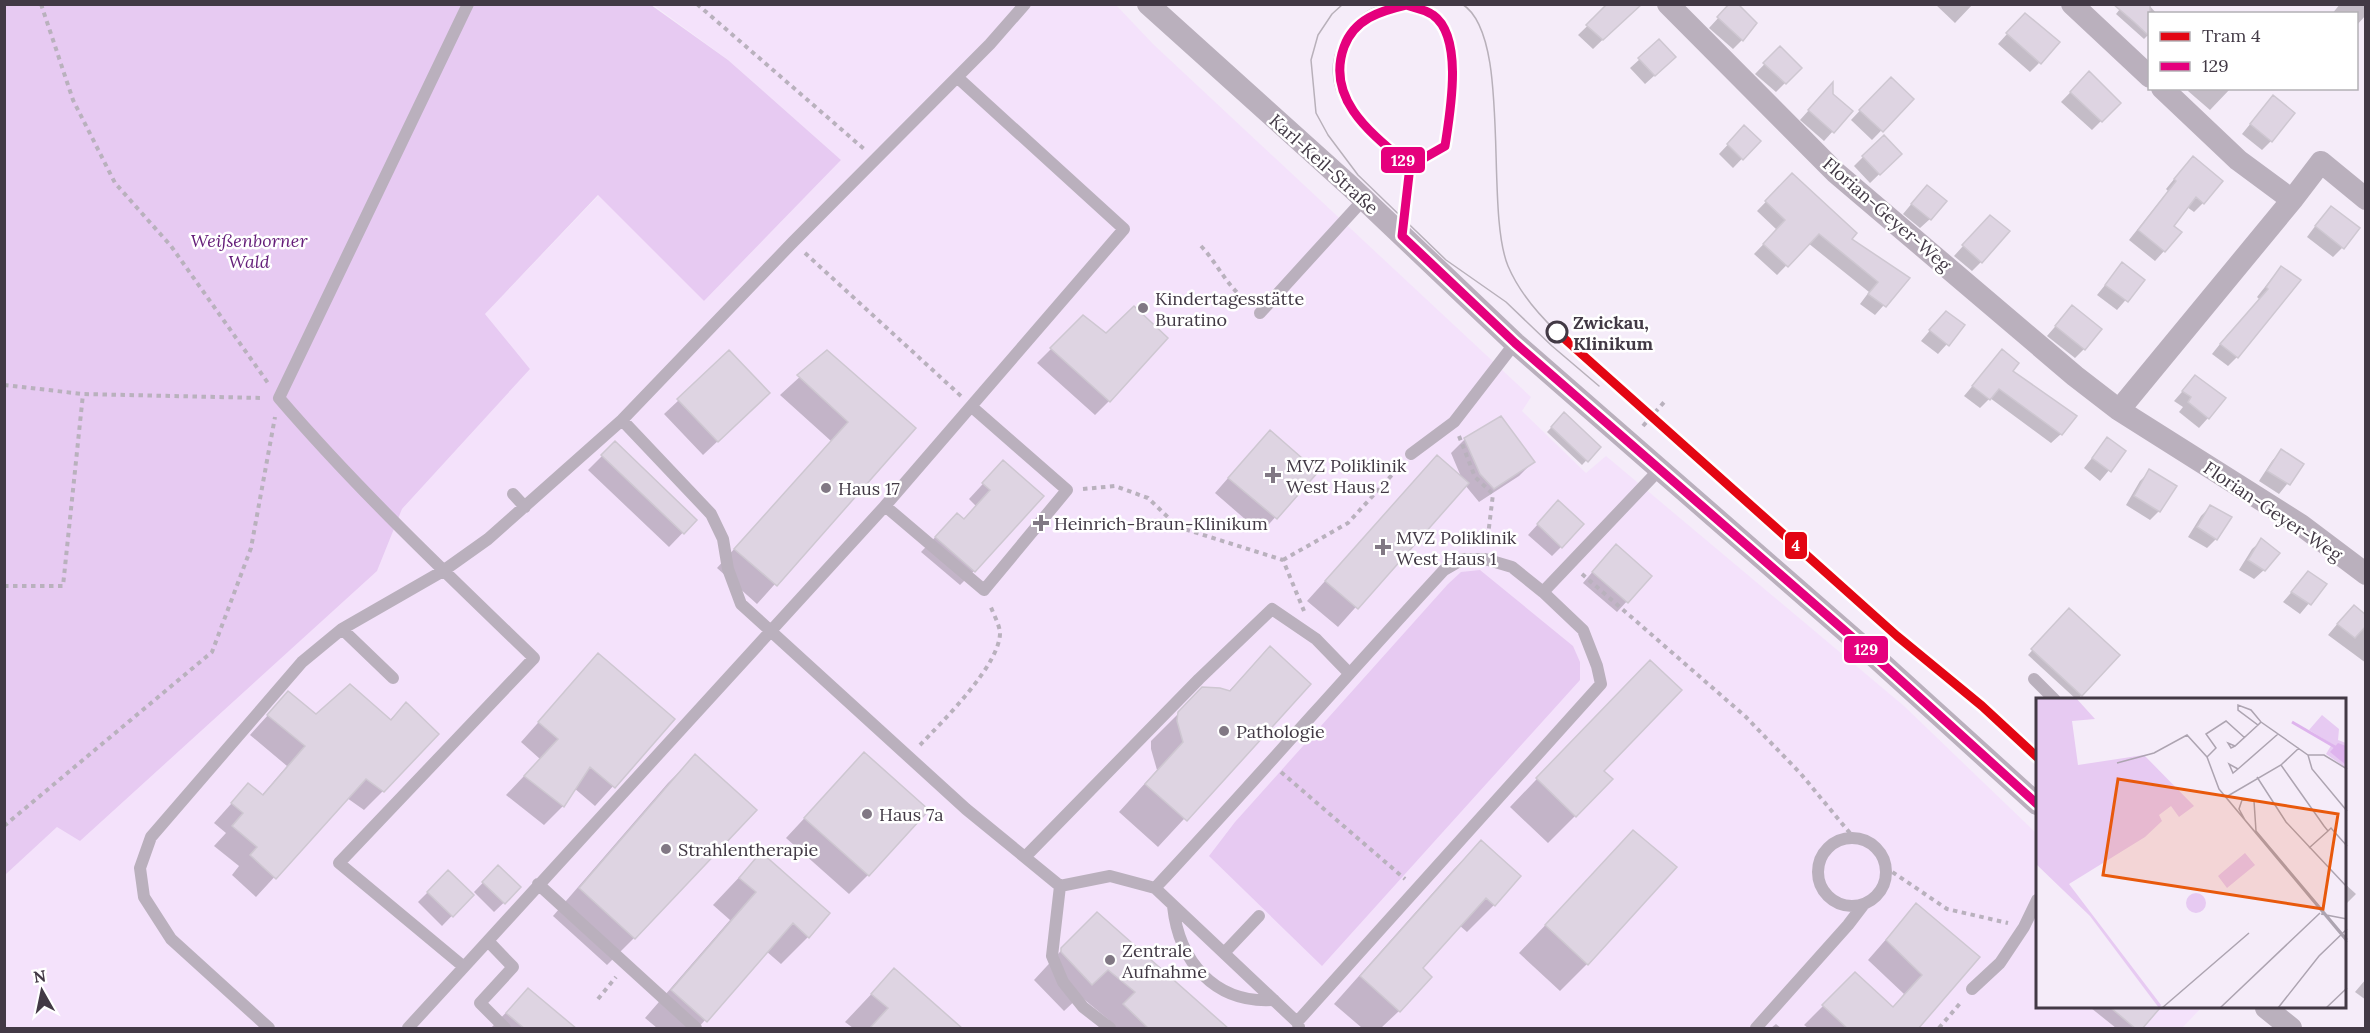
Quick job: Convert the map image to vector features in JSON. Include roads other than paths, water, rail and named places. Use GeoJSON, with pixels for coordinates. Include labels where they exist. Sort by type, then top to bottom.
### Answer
{"type":"FeatureCollection","features":[{"type":"Feature","properties":{"kind":"street","name":"Florian-Geyer-Weg"},"geometry":{"type":"LineString","coordinates":[[1668,4],[1835,172],[2075,376],[2119,410],[2301,525],[2366,574]]}},
{"type":"Feature","properties":{"kind":"street"},"geometry":{"type":"LineString","coordinates":[[2072,4],[2148,75]]}},
{"type":"Feature","properties":{"kind":"street","name":"Karl-Keil-Straße"},"geometry":{"type":"LineString","coordinates":[[1162,9],[1515,343],[1876,658],[2036,803]]}},
{"type":"Feature","properties":{"kind":"street"},"geometry":{"type":"LineString","coordinates":[[2164,90],[2238,160],[2292,200]]}},
{"type":"Feature","properties":{"kind":"street"},"geometry":{"type":"LineString","coordinates":[[2119,410],[2321,162],[2366,199]]}},
{"type":"Feature","properties":{"kind":"street"},"geometry":{"type":"LineString","coordinates":[[2267,1009],[2291,1029]]}},
{"type":"Feature","properties":{"kind":"lane"},"geometry":{"type":"LineString","coordinates":[[464,967],[339,863],[534,658],[406,536],[279,398],[468,4]]}},
{"type":"Feature","properties":{"kind":"lane"},"geometry":{"type":"LineString","coordinates":[[269,1029],[171,939],[144,897],[140,868],[151,837],[302,662],[342,629],[443,571],[488,539],[621,420],[793,242],[877,160],[1026,4]]}},
{"type":"Feature","properties":{"kind":"lane"},"geometry":{"type":"LineString","coordinates":[[1406,6],[1435,15],[1450,37],[1452,69],[1451,110],[1445,146],[1410,166],[1356,116],[1338,84],[1339,55],[1354,28],[1376,11],[1406,6]]}},
{"type":"Feature","properties":{"kind":"lane"},"geometry":{"type":"LineString","coordinates":[[408,1029],[885,506],[1124,229],[957,77]]}},
{"type":"Feature","properties":{"kind":"lane"},"geometry":{"type":"LineString","coordinates":[[1402,236],[1410,166]]}},
{"type":"Feature","properties":{"kind":"lane"},"geometry":{"type":"LineString","coordinates":[[1260,313],[1364,200]]}},
{"type":"Feature","properties":{"kind":"lane"},"geometry":{"type":"LineString","coordinates":[[1411,454],[1454,422],[1515,343]]}},
{"type":"Feature","properties":{"kind":"lane"},"geometry":{"type":"LineString","coordinates":[[885,506],[984,590],[1067,490],[972,407]]}},
{"type":"Feature","properties":{"kind":"lane"},"geometry":{"type":"LineString","coordinates":[[621,420],[711,514],[723,539],[728,569],[741,604],[966,809],[1060,886]]}},
{"type":"Feature","properties":{"kind":"lane"},"geometry":{"type":"LineString","coordinates":[[1544,592],[1659,470]]}},
{"type":"Feature","properties":{"kind":"lane"},"geometry":{"type":"LineString","coordinates":[[513,494],[525,507]]}},
{"type":"Feature","properties":{"kind":"lane"},"geometry":{"type":"LineString","coordinates":[[1060,886],[1110,876],[1155,888],[1298,1025],[1601,684],[1592,651],[1583,630],[1544,592],[1512,567],[1485,560],[1463,560],[1444,570],[1155,888]]}},
{"type":"Feature","properties":{"kind":"lane"},"geometry":{"type":"LineString","coordinates":[[1025,857],[1199,679],[1272,609],[1316,639],[1349,673]]}},
{"type":"Feature","properties":{"kind":"lane"},"geometry":{"type":"LineString","coordinates":[[342,629],[393,678]]}},
{"type":"Feature","properties":{"kind":"lane"},"geometry":{"type":"LineString","coordinates":[[2034,679],[2053,698]]}},
{"type":"Feature","properties":{"kind":"lane"},"geometry":{"type":"LineString","coordinates":[[1756,1029],[1864,904],[1879,893],[1885,878],[1885,867],[1882,856],[1875,848],[1869,843],[1854,838],[1832,844],[1822,855],[1818,875],[1820,885],[1834,902],[1845,906],[1864,904]]}},
{"type":"Feature","properties":{"kind":"lane"},"geometry":{"type":"LineString","coordinates":[[538,884],[696,1029]]}},
{"type":"Feature","properties":{"kind":"lane"},"geometry":{"type":"LineString","coordinates":[[1060,886],[1052,956],[1063,982],[1083,1007],[1110,1029]]}},
{"type":"Feature","properties":{"kind":"lane"},"geometry":{"type":"LineString","coordinates":[[1972,989],[2000,963],[2024,927],[2036,902]]}},
{"type":"Feature","properties":{"kind":"lane"},"geometry":{"type":"LineString","coordinates":[[1173,906],[1175,927],[1186,954],[1198,970],[1215,985],[1234,995],[1257,1001],[1274,1000]]}},
{"type":"Feature","properties":{"kind":"lane"},"geometry":{"type":"LineString","coordinates":[[1224,953],[1259,916]]}},
{"type":"Feature","properties":{"kind":"lane"},"geometry":{"type":"LineString","coordinates":[[488,941],[513,966],[480,1004],[505,1029]]}},
{"type":"Feature","properties":{"kind":"tram line"},"geometry":{"type":"LineString","coordinates":[[1343,4],[1332,14],[1318,35],[1311,60],[1316,113],[1328,135],[1358,175],[1446,260],[1506,302],[1552,346],[1599,386]]}},
{"type":"Feature","properties":{"kind":"tram line"},"geometry":{"type":"LineString","coordinates":[[1462,4],[1478,22],[1487,50],[1493,85],[1501,239],[1508,266],[1529,302],[1557,332]]}},
{"type":"Feature","properties":{"kind":"tram line","name":"4"},"geometry":{"type":"LineString","coordinates":[[1557,332],[1897,636],[1982,706],[2036,756]]}},
{"type":"Feature","properties":{"kind":"place","name":"Kindertagesstätte Buratino"},"geometry":{"type":"Point","coordinates":[1143,308]}},
{"type":"Feature","properties":{"kind":"place","name":"Zwickau, Klinikum"},"geometry":{"type":"Point","coordinates":[1557,332]}},
{"type":"Feature","properties":{"kind":"place","name":"MVZ Poliklinik West Haus 2"},"geometry":{"type":"Point","coordinates":[1273,475]}},
{"type":"Feature","properties":{"kind":"place","name":"Haus 17"},"geometry":{"type":"Point","coordinates":[826,488]}},
{"type":"Feature","properties":{"kind":"place","name":"Heinrich-Braun-Klinikum"},"geometry":{"type":"Point","coordinates":[1041,523]}},
{"type":"Feature","properties":{"kind":"place","name":"MVZ Poliklinik West Haus 1"},"geometry":{"type":"Point","coordinates":[1383,547]}},
{"type":"Feature","properties":{"kind":"place","name":"Pathologie"},"geometry":{"type":"Point","coordinates":[1224,731]}},
{"type":"Feature","properties":{"kind":"place","name":"Haus 7a"},"geometry":{"type":"Point","coordinates":[867,814]}},
{"type":"Feature","properties":{"kind":"place","name":"Strahlentherapie"},"geometry":{"type":"Point","coordinates":[666,849]}},
{"type":"Feature","properties":{"kind":"place","name":"Zentrale Aufnahme"},"geometry":{"type":"Point","coordinates":[1110,960]}},
{"type":"Feature","properties":{"kind":"park label","name":"Weißenborner Wald"},"geometry":{"type":"Point","coordinates":[249,250]}}]}
